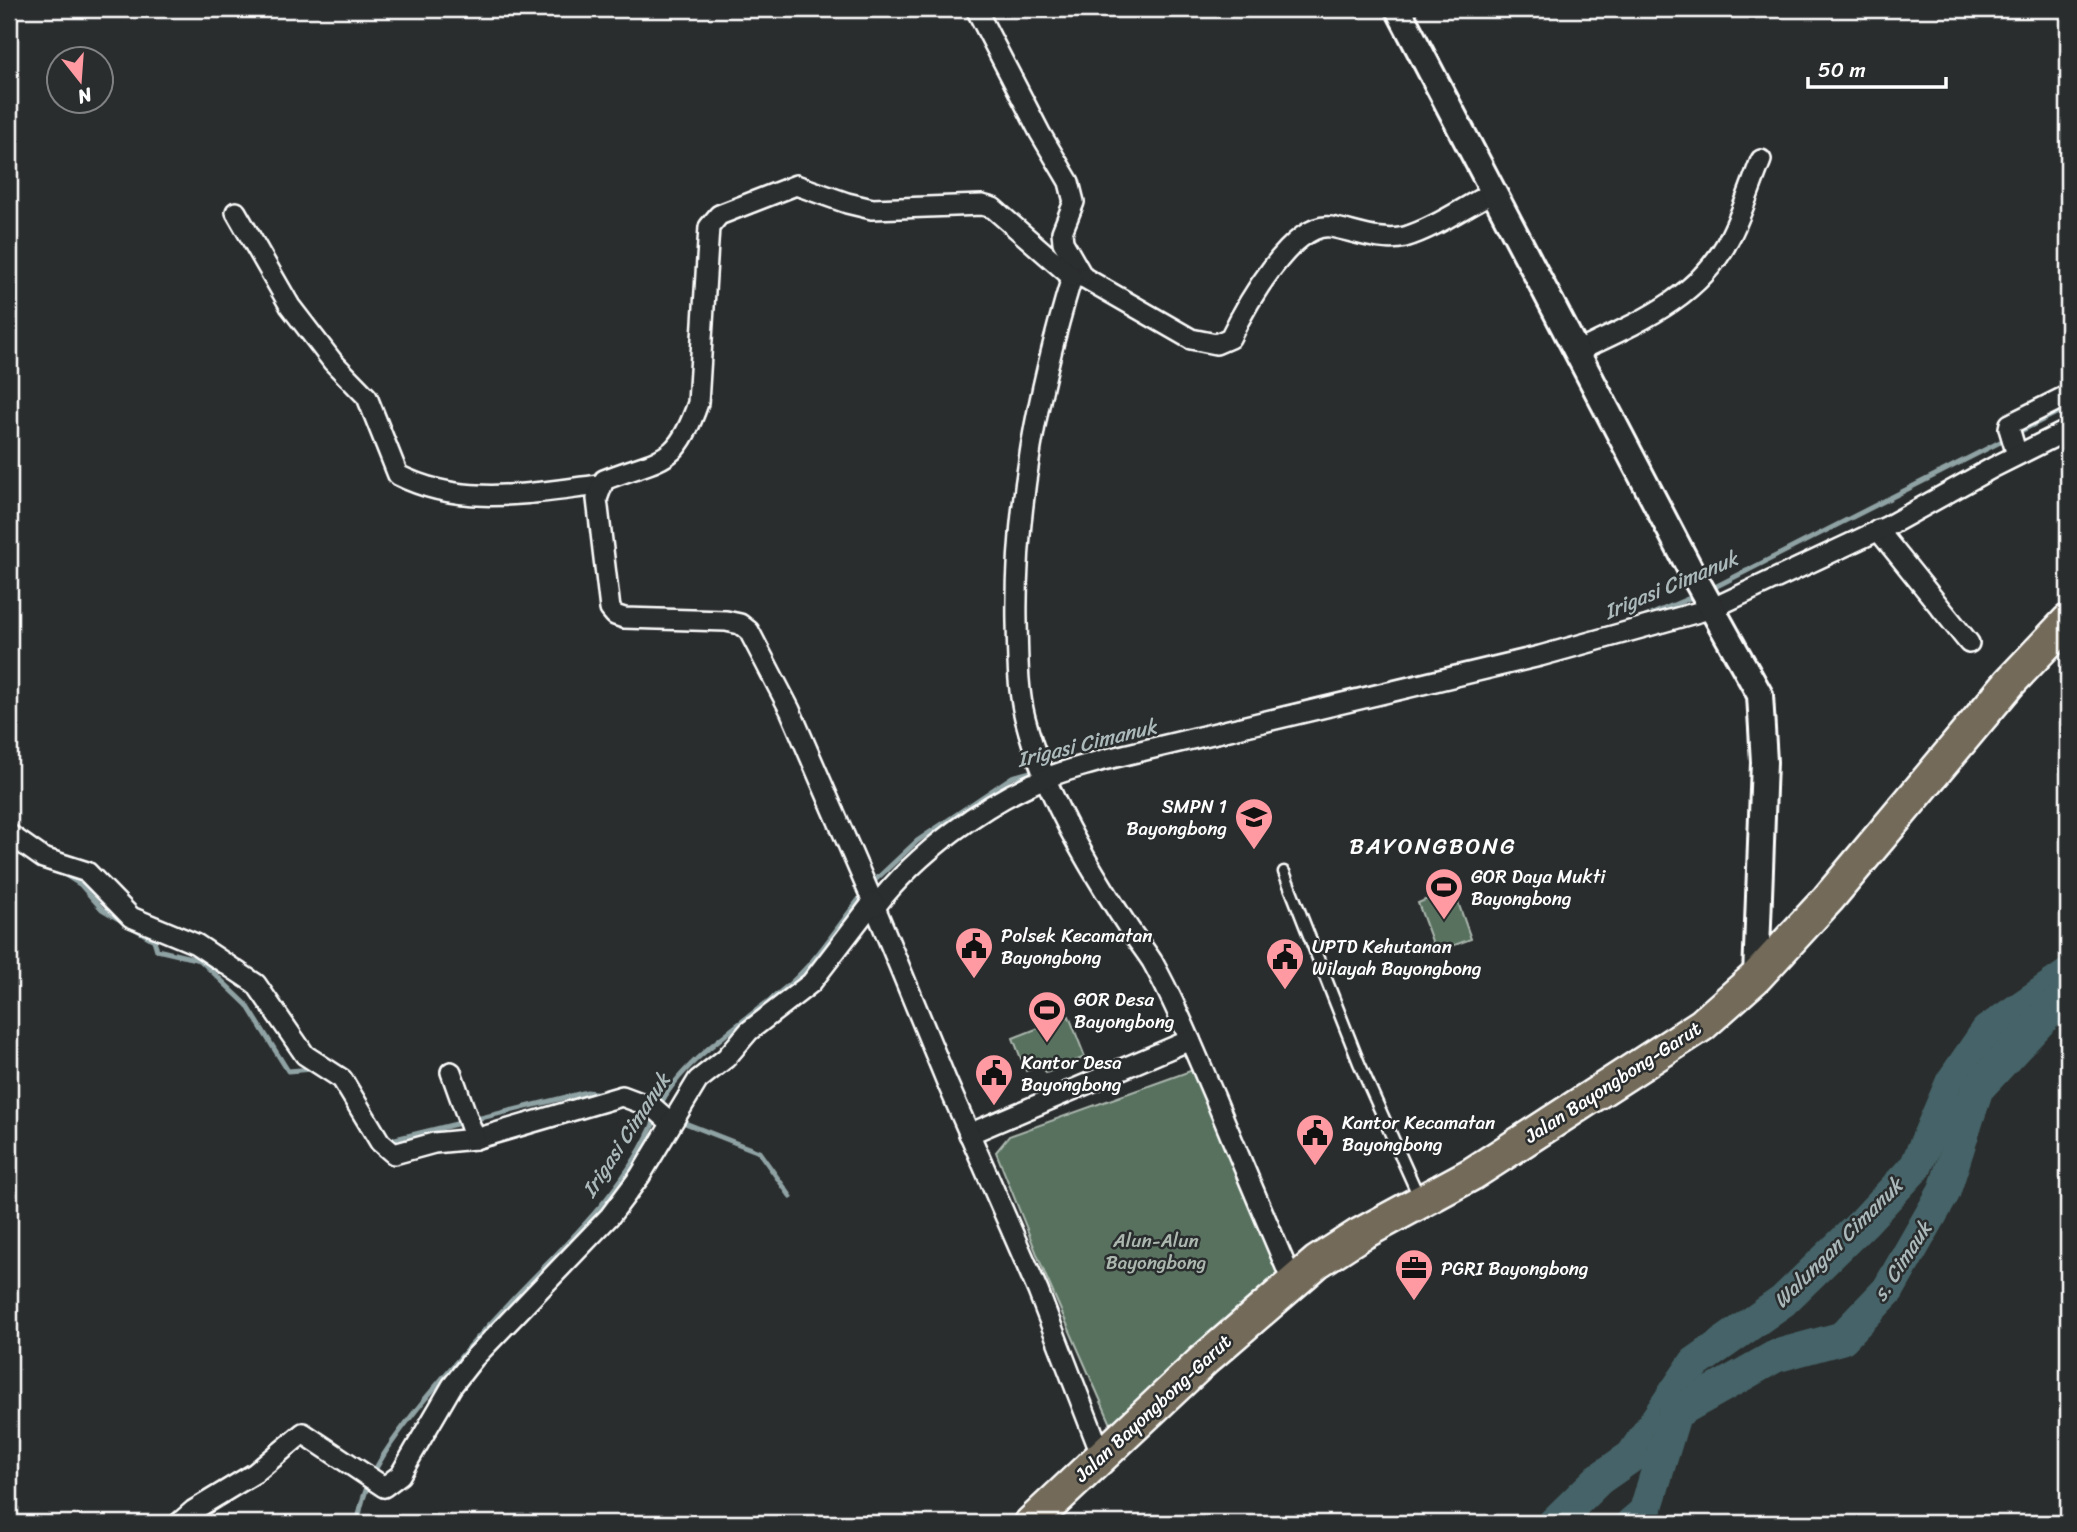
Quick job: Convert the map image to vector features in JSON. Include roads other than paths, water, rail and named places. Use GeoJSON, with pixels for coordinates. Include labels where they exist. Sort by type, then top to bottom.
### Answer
{"type":"FeatureCollection","features":[{"type":"Feature","properties":{"kind":"main road","name":"Jalan Bayongbong-Garut"},"geometry":{"type":"LineString","coordinates":[[1031,1523],[1101,1454],[1292,1281],[1359,1235],[1472,1174],[1702,1024],[1756,977],[1828,900],[2010,682],[2068,621]]}},
{"type":"Feature","properties":{"kind":"street"},"geometry":{"type":"LineString","coordinates":[[976,9],[1040,133],[1069,182],[1074,202],[1062,232],[1063,242],[1077,277],[1041,391],[1024,484],[1018,547],[1018,671],[1026,720],[1045,775],[1096,875],[1151,960],[1190,1040],[1292,1281]]}},
{"type":"Feature","properties":{"kind":"street"},"geometry":{"type":"LineString","coordinates":[[1398,9],[1690,569],[1754,679],[1763,713],[1756,977]]}},
{"type":"Feature","properties":{"kind":"street"},"geometry":{"type":"LineString","coordinates":[[1576,352],[1668,307],[1682,296],[1721,250],[1761,160]]}},
{"type":"Feature","properties":{"kind":"street"},"geometry":{"type":"LineString","coordinates":[[1101,1454],[1038,1291],[790,710],[749,631],[740,624],[726,621],[624,618],[615,615],[610,609],[597,499],[600,485],[604,480],[672,453],[689,430],[698,403],[709,227],[719,215],[796,185],[872,209],[982,205],[993,208],[1077,277],[1170,329],[1191,339],[1216,344],[1230,338],[1254,290],[1287,251],[1310,232],[1327,226],[1384,238],[1404,237],[1492,193]]}},
{"type":"Feature","properties":{"kind":"street"},"geometry":{"type":"LineString","coordinates":[[236,212],[290,306],[333,362],[366,397],[398,475],[435,491],[465,496],[600,485]]}},
{"type":"Feature","properties":{"kind":"street"},"geometry":{"type":"LineString","coordinates":[[2017,453],[2009,428],[2068,396]]}},
{"type":"Feature","properties":{"kind":"street"},"geometry":{"type":"LineString","coordinates":[[178,1523],[255,1473],[281,1454],[300,1434],[384,1487],[400,1475],[452,1386],[474,1359],[610,1216],[640,1176],[669,1115],[698,1080],[726,1058],[749,1031],[811,983],[870,895],[988,808],[1045,775],[1540,656],[1710,604],[1878,530],[2017,453],[2068,430]]}},
{"type":"Feature","properties":{"kind":"street"},"geometry":{"type":"LineString","coordinates":[[1878,530],[1969,643]]}},
{"type":"Feature","properties":{"kind":"street"},"geometry":{"type":"LineString","coordinates":[[9,834],[43,858],[87,872],[131,917],[196,944],[256,984],[305,1055],[342,1080],[388,1151],[394,1154],[434,1143],[475,1139],[622,1096],[669,1115]]}},
{"type":"Feature","properties":{"kind":"street"},"geometry":{"type":"LineString","coordinates":[[969,1134],[1190,1040]]}},
{"type":"Feature","properties":{"kind":"street"},"geometry":{"type":"LineString","coordinates":[[451,1072],[475,1139]]}},
{"type":"Feature","properties":{"kind":"lane"},"geometry":{"type":"LineString","coordinates":[[1284,872],[1359,1063],[1421,1201]]}},
{"type":"Feature","properties":{"kind":"waterway","name":"Irigasi Cimanuk"},"geometry":{"type":"LineString","coordinates":[[2015,434],[2068,407]]}},
{"type":"Feature","properties":{"kind":"waterway","name":"Irigasi Cimanuk"},"geometry":{"type":"LineString","coordinates":[[1709,590],[2006,439]]}},
{"type":"Feature","properties":{"kind":"waterway","name":"Irigasi Cimanuk"},"geometry":{"type":"LineString","coordinates":[[1638,620],[1697,595]]}},
{"type":"Feature","properties":{"kind":"waterway","name":"Irigasi Cimanuk"},"geometry":{"type":"LineString","coordinates":[[869,886],[917,841],[1012,777],[1038,770]]}},
{"type":"Feature","properties":{"kind":"waterway"},"geometry":{"type":"LineString","coordinates":[[62,873],[81,885],[102,909],[154,940],[157,950],[200,960],[247,1005],[288,1071],[313,1069]]}},
{"type":"Feature","properties":{"kind":"waterway","name":"Irigasi Cimanuk"},"geometry":{"type":"LineString","coordinates":[[659,1108],[669,1090],[700,1056],[802,972],[863,894]]}},
{"type":"Feature","properties":{"kind":"waterway","name":"Walungan Cimanuk"},"geometry":{"type":"LineString","coordinates":[[1554,1523],[1599,1479],[1632,1456],[1695,1363],[1783,1301],[1864,1222],[1916,1166],[1952,1082],[1987,1031],[2068,975]]}},
{"type":"Feature","properties":{"kind":"waterway","name":"s. Cimauk"},"geometry":{"type":"LineString","coordinates":[[1632,1523],[1645,1512],[1675,1413],[1776,1356],[1842,1338],[1888,1290],[1944,1192],[1977,1089],[2057,1003],[2068,998]]}},
{"type":"Feature","properties":{"kind":"waterway"},"geometry":{"type":"LineString","coordinates":[[387,1141],[587,1092],[603,1094]]}},
{"type":"Feature","properties":{"kind":"waterway","name":"Irigasi Cimanuk"},"geometry":{"type":"LineString","coordinates":[[358,1523],[366,1489],[382,1457],[403,1427],[481,1334],[613,1191],[644,1143],[656,1117]]}},
{"type":"Feature","properties":{"kind":"waterway"},"geometry":{"type":"LineString","coordinates":[[680,1121],[759,1152],[791,1197]]}},
{"type":"Feature","properties":{"kind":"place","name":"SMPN 1 Bayongbong"},"geometry":{"type":"Point","coordinates":[1254,851]}},
{"type":"Feature","properties":{"kind":"place","name":"GOR Daya Mukti Bayongbong"},"geometry":{"type":"Point","coordinates":[1444,921]}},
{"type":"Feature","properties":{"kind":"place","name":"Polsek Kecamatan Bayongbong"},"geometry":{"type":"Point","coordinates":[974,980]}},
{"type":"Feature","properties":{"kind":"place","name":"UPTD Kehutanan Wilayah Bayongbong"},"geometry":{"type":"Point","coordinates":[1285,991]}},
{"type":"Feature","properties":{"kind":"place","name":"GOR Desa Bayongbong"},"geometry":{"type":"Point","coordinates":[1047,1044]}},
{"type":"Feature","properties":{"kind":"place","name":"Kantor Desa Bayongbong"},"geometry":{"type":"Point","coordinates":[994,1107]}},
{"type":"Feature","properties":{"kind":"place","name":"Kantor Kecamatan Bayongbong"},"geometry":{"type":"Point","coordinates":[1315,1167]}},
{"type":"Feature","properties":{"kind":"place","name":"PGRI Bayongbong"},"geometry":{"type":"Point","coordinates":[1414,1302]}},
{"type":"Feature","properties":{"kind":"district","name":"BAYONGBONG"},"geometry":{"type":"Point","coordinates":[1433,846]}},
{"type":"Feature","properties":{"kind":"park label","name":"Alun-Alun Bayongbong"},"geometry":{"type":"Point","coordinates":[1156,1251]}}]}
